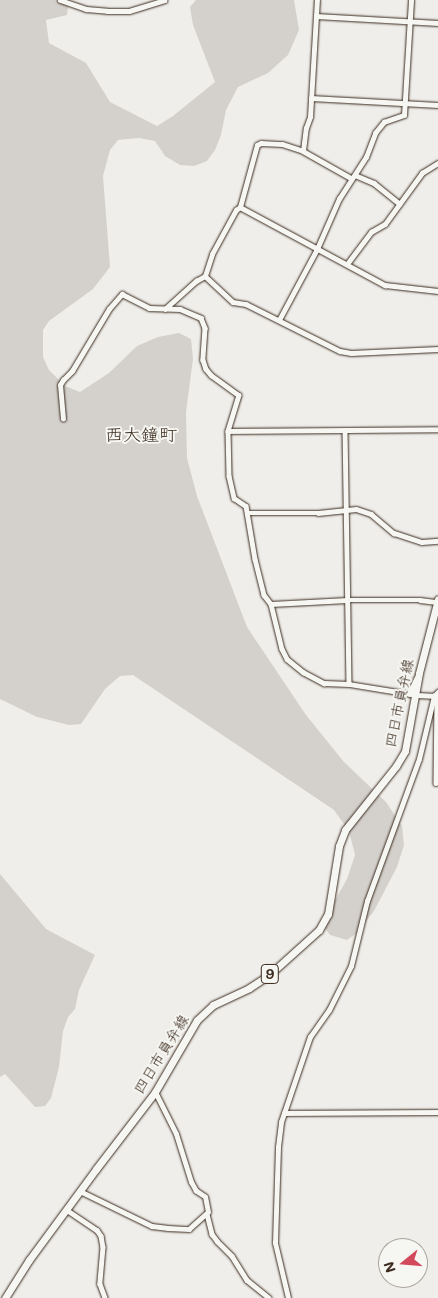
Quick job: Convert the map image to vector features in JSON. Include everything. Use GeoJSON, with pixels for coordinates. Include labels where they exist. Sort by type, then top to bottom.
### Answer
{"type":"FeatureCollection","features":[{"type":"Feature","properties":{"kind":"main road","name":"四日市員弁線"},"geometry":{"type":"LineString","coordinates":[[5,1298],[29,1260],[155,1092],[197,1020],[205,1010],[231,995],[249,988],[269,975],[311,940],[319,930],[328,914],[339,846],[345,830],[396,766],[405,751],[419,673],[438,600]]}},
{"type":"Feature","properties":{"kind":"street"},"geometry":{"type":"LineString","coordinates":[[62,0],[86,9],[108,12],[129,11],[164,0]]}},
{"type":"Feature","properties":{"kind":"street"},"geometry":{"type":"LineString","coordinates":[[304,151],[311,98],[317,0]]}},
{"type":"Feature","properties":{"kind":"street"},"geometry":{"type":"LineString","coordinates":[[279,320],[317,249],[338,199],[366,157],[380,126],[393,118],[404,115],[411,0]]}},
{"type":"Feature","properties":{"kind":"street"},"geometry":{"type":"LineString","coordinates":[[316,16],[438,23]]}},
{"type":"Feature","properties":{"kind":"street"},"geometry":{"type":"LineString","coordinates":[[311,98],[438,105]]}},
{"type":"Feature","properties":{"kind":"street"},"geometry":{"type":"LineString","coordinates":[[167,309],[196,281],[206,276],[212,254],[236,210],[240,207],[257,145],[261,143],[282,144],[304,151],[353,177],[374,183],[400,204]]}},
{"type":"Feature","properties":{"kind":"street"},"geometry":{"type":"LineString","coordinates":[[347,264],[371,232],[385,224],[422,173],[438,163]]}},
{"type":"Feature","properties":{"kind":"street"},"geometry":{"type":"LineString","coordinates":[[240,207],[384,285],[438,291]]}},
{"type":"Feature","properties":{"kind":"street"},"geometry":{"type":"LineString","coordinates":[[206,276],[233,302],[246,304],[340,351],[351,353],[438,349]]}},
{"type":"Feature","properties":{"kind":"street"},"geometry":{"type":"LineString","coordinates":[[63,419],[60,385],[72,371],[109,309],[122,294],[149,308],[180,309],[201,318],[205,328],[203,360],[206,369],[211,375],[239,395],[228,431],[227,465],[234,498],[243,502],[248,513],[255,559],[264,595],[271,604],[282,649],[292,665],[324,683],[349,684],[410,694],[419,673]]}},
{"type":"Feature","properties":{"kind":"street"},"geometry":{"type":"LineString","coordinates":[[228,431],[438,429]]}},
{"type":"Feature","properties":{"kind":"street"},"geometry":{"type":"LineString","coordinates":[[345,430],[349,684]]}},
{"type":"Feature","properties":{"kind":"street"},"geometry":{"type":"LineString","coordinates":[[248,513],[318,513],[356,508],[372,514],[400,536],[422,542],[438,541]]}},
{"type":"Feature","properties":{"kind":"street"},"geometry":{"type":"LineString","coordinates":[[271,604],[347,600],[438,600]]}},
{"type":"Feature","properties":{"kind":"street"},"geometry":{"type":"LineString","coordinates":[[417,694],[437,695]]}},
{"type":"Feature","properties":{"kind":"street"},"geometry":{"type":"LineString","coordinates":[[437,695],[436,783],[438,783]]}},
{"type":"Feature","properties":{"kind":"street"},"geometry":{"type":"LineString","coordinates":[[288,1298],[275,1243],[278,1134],[310,1037],[329,1010],[351,966],[367,901],[419,759],[437,695]]}},
{"type":"Feature","properties":{"kind":"street"},"geometry":{"type":"LineString","coordinates":[[155,1092],[176,1134],[191,1182],[208,1204],[207,1214],[212,1234],[232,1256],[247,1280],[269,1298]]}},
{"type":"Feature","properties":{"kind":"street"},"geometry":{"type":"LineString","coordinates":[[284,1113],[438,1112]]}},
{"type":"Feature","properties":{"kind":"street"},"geometry":{"type":"LineString","coordinates":[[80,1191],[152,1226],[189,1229],[207,1214]]}},
{"type":"Feature","properties":{"kind":"street"},"geometry":{"type":"LineString","coordinates":[[67,1210],[97,1230],[101,1236],[104,1247],[100,1284],[106,1298]]}},
{"type":"Feature","properties":{"kind":"shaded area"},"geometry":{"type":"Polygon","coordinates":[[[0,0],[69,0],[67,15],[46,20],[49,43],[86,63],[110,102],[157,126],[173,116],[215,82],[193,25],[190,7],[196,0],[294,0],[299,30],[288,55],[268,73],[238,87],[226,110],[221,135],[215,150],[207,161],[194,166],[180,165],[165,156],[155,141],[139,138],[118,140],[110,150],[103,176],[110,267],[93,289],[49,321],[43,330],[43,357],[49,370],[65,386],[80,392],[109,373],[137,346],[158,337],[179,333],[191,339],[193,359],[186,412],[187,458],[197,496],[247,627],[306,715],[344,762],[386,802],[402,826],[404,845],[397,867],[374,911],[357,933],[347,940],[330,935],[322,924],[347,879],[355,855],[349,831],[334,810],[133,675],[120,676],[105,689],[81,724],[69,725],[37,717],[0,699],[0,0]]]}},
{"type":"Feature","properties":{"kind":"shaded area"},"geometry":{"type":"Polygon","coordinates":[[[0,874],[46,929],[95,955],[79,990],[75,1009],[68,1017],[63,1031],[59,1067],[51,1098],[45,1106],[35,1107],[5,1074],[0,1077],[0,874]]]}},
{"type":"Feature","properties":{"kind":"district","name":"西大鐘町"},"geometry":{"type":"Point","coordinates":[141,434]}}]}
